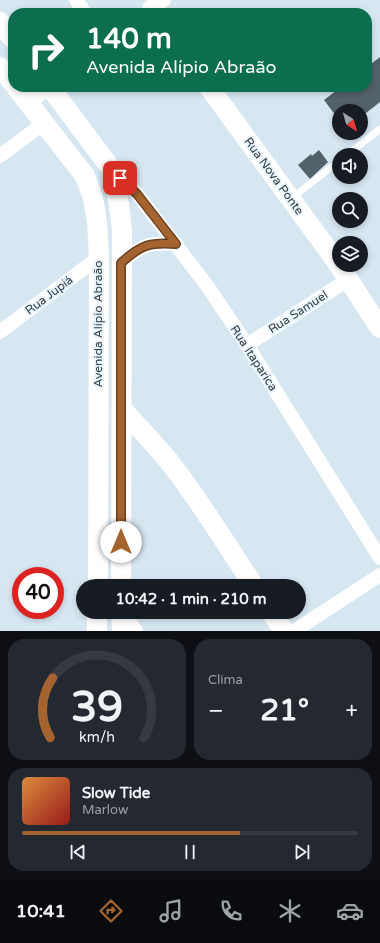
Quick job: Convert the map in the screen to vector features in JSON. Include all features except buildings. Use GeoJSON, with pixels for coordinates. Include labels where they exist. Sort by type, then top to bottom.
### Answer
{"type":"FeatureCollection","features":[{"type":"Feature","properties":{"kind":"street"},"geometry":{"type":"LineString","coordinates":[[0,22],[8,32]]}},
{"type":"Feature","properties":{"kind":"street"},"geometry":{"type":"LineString","coordinates":[[0,67],[8,77]]}},
{"type":"Feature","properties":{"kind":"street","name":"Avenida Alípio Abraão"},"geometry":{"type":"LineString","coordinates":[[20,92],[85,176],[93,198],[97,222],[99,257],[98,579]]}},
{"type":"Feature","properties":{"kind":"street"},"geometry":{"type":"LineString","coordinates":[[29,103],[43,92]]}},
{"type":"Feature","properties":{"kind":"street","name":"Avenida Alípio Abraão"},"geometry":{"type":"LineString","coordinates":[[54,92],[112,170],[119,204],[122,230],[121,579]]}},
{"type":"Feature","properties":{"kind":"street","name":"Rua Nova Ponte"},"geometry":{"type":"LineString","coordinates":[[213,92],[332,255]]}},
{"type":"Feature","properties":{"kind":"street"},"geometry":{"type":"LineString","coordinates":[[0,156],[44,122]]}},
{"type":"Feature","properties":{"kind":"street","name":"Rua Itaparica"},"geometry":{"type":"LineString","coordinates":[[112,170],[137,194],[208,287],[380,558]]}},
{"type":"Feature","properties":{"kind":"street","name":"Avenida Alípio Abraão"},"geometry":{"type":"LineString","coordinates":[[121,263],[133,252],[146,245],[162,243],[176,244]]}},
{"type":"Feature","properties":{"kind":"street","name":"Rua Jupiá"},"geometry":{"type":"LineString","coordinates":[[0,332],[99,257]]}},
{"type":"Feature","properties":{"kind":"street","name":"Rua Samuel"},"geometry":{"type":"LineString","coordinates":[[246,345],[338,272]]}},
{"type":"Feature","properties":{"kind":"street","name":"Rua Nova Ponte"},"geometry":{"type":"LineString","coordinates":[[344,272],[380,328]]}},
{"type":"Feature","properties":{"kind":"street"},"geometry":{"type":"LineString","coordinates":[[122,410],[158,448],[175,469],[249,579]]}},
{"type":"Feature","properties":{"kind":"street"},"geometry":{"type":"LineString","coordinates":[[294,631],[380,575]]}},
{"type":"Feature","properties":{"kind":"street"},"geometry":{"type":"LineString","coordinates":[[97,619],[97,631]]}},
{"type":"Feature","properties":{"kind":"street"},"geometry":{"type":"LineString","coordinates":[[122,619],[122,631]]}},
{"type":"Feature","properties":{"kind":"street"},"geometry":{"type":"LineString","coordinates":[[127,619],[136,631]]}},
{"type":"Feature","properties":{"kind":"street"},"geometry":{"type":"LineString","coordinates":[[276,619],[284,631]]}},
{"type":"Feature","properties":{"kind":"lane"},"geometry":{"type":"LineString","coordinates":[[356,148],[380,129]]}},
{"type":"Feature","properties":{"kind":"lane"},"geometry":{"type":"LineString","coordinates":[[291,199],[332,167]]}},
{"type":"Feature","properties":{"kind":"route"},"geometry":{"type":"LineString","coordinates":[[120,178],[137,194],[176,244],[162,243],[146,245],[133,252],[121,263],[121,542]]}}]}
